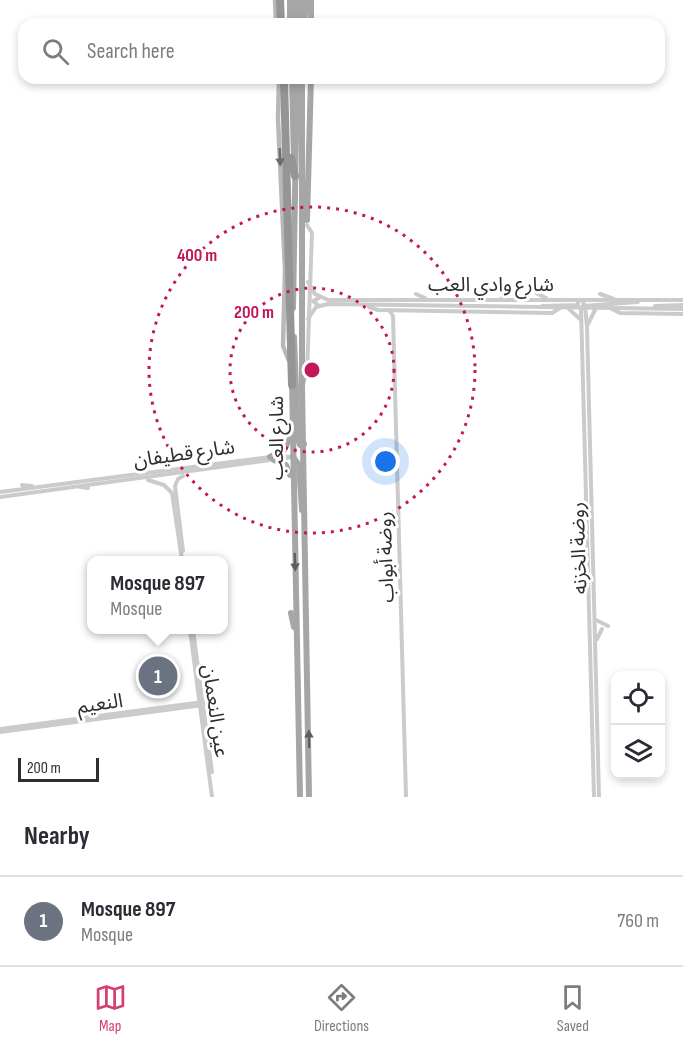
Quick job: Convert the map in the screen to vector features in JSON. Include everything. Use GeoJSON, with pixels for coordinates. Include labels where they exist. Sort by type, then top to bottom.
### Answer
{"type":"FeatureCollection","features":[{"type":"Feature","properties":{"kind":"highway"},"geometry":{"type":"LineString","coordinates":[[280,0],[281,18]]}},
{"type":"Feature","properties":{"kind":"highway"},"geometry":{"type":"LineString","coordinates":[[280,84],[287,140]]}},
{"type":"Feature","properties":{"kind":"highway"},"geometry":{"type":"LineString","coordinates":[[284,84],[292,385]]}},
{"type":"Feature","properties":{"kind":"highway"},"geometry":{"type":"LineString","coordinates":[[287,130],[295,176]]}},
{"type":"Feature","properties":{"kind":"highway"},"geometry":{"type":"LineString","coordinates":[[285,270],[290,260]]}},
{"type":"Feature","properties":{"kind":"main road"},"geometry":{"type":"LineString","coordinates":[[275,0],[276,18]]}},
{"type":"Feature","properties":{"kind":"main road"},"geometry":{"type":"LineString","coordinates":[[290,18],[292,0]]}},
{"type":"Feature","properties":{"kind":"main road"},"geometry":{"type":"LineString","coordinates":[[292,0],[294,18]]}},
{"type":"Feature","properties":{"kind":"main road"},"geometry":{"type":"LineString","coordinates":[[300,0],[304,18]]}},
{"type":"Feature","properties":{"kind":"main road"},"geometry":{"type":"LineString","coordinates":[[306,18],[308,0]]}},
{"type":"Feature","properties":{"kind":"main road"},"geometry":{"type":"LineString","coordinates":[[279,84],[278,119],[285,270],[283,345],[290,364]]}},
{"type":"Feature","properties":{"kind":"main road"},"geometry":{"type":"LineString","coordinates":[[292,84],[297,186]]}},
{"type":"Feature","properties":{"kind":"main road","name":"شارع العب"},"geometry":{"type":"LineString","coordinates":[[300,84],[292,385],[300,796]]}},
{"type":"Feature","properties":{"kind":"main road","name":"شارع العب"},"geometry":{"type":"LineString","coordinates":[[300,84],[306,283],[302,387],[309,797]]}},
{"type":"Feature","properties":{"kind":"main road"},"geometry":{"type":"LineString","coordinates":[[306,283],[311,84]]}},
{"type":"Feature","properties":{"kind":"main road"},"geometry":{"type":"LineString","coordinates":[[293,325],[298,442],[304,447],[293,457],[299,466],[305,525]]}},
{"type":"Feature","properties":{"kind":"main road"},"geometry":{"type":"LineString","coordinates":[[293,417],[288,445],[272,458],[287,466],[293,483]]}},
{"type":"Feature","properties":{"kind":"main road"},"geometry":{"type":"LineString","coordinates":[[289,535],[293,516]]}},
{"type":"Feature","properties":{"kind":"main road"},"geometry":{"type":"LineString","coordinates":[[291,613],[297,642]]}},
{"type":"Feature","properties":{"kind":"main road"},"geometry":{"type":"LineString","coordinates":[[296,739],[299,714]]}},
{"type":"Feature","properties":{"kind":"main road"},"geometry":{"type":"LineString","coordinates":[[296,779],[300,796]]}},
{"type":"Feature","properties":{"kind":"street"},"geometry":{"type":"LineString","coordinates":[[306,283],[323,299]]}},
{"type":"Feature","properties":{"kind":"street","name":"شارع العب"},"geometry":{"type":"LineString","coordinates":[[302,387],[307,373],[306,283]]}},
{"type":"Feature","properties":{"kind":"street"},"geometry":{"type":"LineString","coordinates":[[500,299],[511,293]]}},
{"type":"Feature","properties":{"kind":"street"},"geometry":{"type":"LineString","coordinates":[[536,293],[547,299]]}},
{"type":"Feature","properties":{"kind":"street"},"geometry":{"type":"LineString","coordinates":[[416,294],[428,299]]}},
{"type":"Feature","properties":{"kind":"street"},"geometry":{"type":"LineString","coordinates":[[600,294],[617,300]]}},
{"type":"Feature","properties":{"kind":"street"},"geometry":{"type":"LineString","coordinates":[[655,300],[662,295]]}},
{"type":"Feature","properties":{"kind":"street"},"geometry":{"type":"LineString","coordinates":[[321,304],[315,305],[313,301],[315,297],[323,299]]}},
{"type":"Feature","properties":{"kind":"street","name":"شارع وادي العب"},"geometry":{"type":"LineString","coordinates":[[323,299],[547,299],[596,308],[683,307]]}},
{"type":"Feature","properties":{"kind":"street","name":"شارع وادي العب"},"geometry":{"type":"LineString","coordinates":[[321,304],[566,308],[617,300],[683,300]]}},
{"type":"Feature","properties":{"kind":"street"},"geometry":{"type":"LineString","coordinates":[[536,308],[582,304],[628,304],[641,300]]}},
{"type":"Feature","properties":{"kind":"street"},"geometry":{"type":"LineString","coordinates":[[308,319],[314,309],[321,304]]}},
{"type":"Feature","properties":{"kind":"street","name":"روضة الخزنه"},"geometry":{"type":"LineString","coordinates":[[582,304],[596,620],[596,797]]}},
{"type":"Feature","properties":{"kind":"street","name":"روضة الخزنه"},"geometry":{"type":"LineString","coordinates":[[582,304],[587,327],[585,350],[590,612],[596,797]]}},
{"type":"Feature","properties":{"kind":"street","name":"شارع وادي العب"},"geometry":{"type":"LineString","coordinates":[[366,305],[377,310],[553,313],[560,308]]}},
{"type":"Feature","properties":{"kind":"street"},"geometry":{"type":"LineString","coordinates":[[414,310],[422,306]]}},
{"type":"Feature","properties":{"kind":"street"},"geometry":{"type":"LineString","coordinates":[[492,312],[499,307]]}},
{"type":"Feature","properties":{"kind":"street"},"geometry":{"type":"LineString","coordinates":[[566,308],[581,321]]}},
{"type":"Feature","properties":{"kind":"street"},"geometry":{"type":"LineString","coordinates":[[587,327],[596,308]]}},
{"type":"Feature","properties":{"kind":"street","name":"شارع وادي العب"},"geometry":{"type":"LineString","coordinates":[[609,308],[620,313],[683,314]]}},
{"type":"Feature","properties":{"kind":"street"},"geometry":{"type":"LineString","coordinates":[[389,310],[393,316]]}},
{"type":"Feature","properties":{"kind":"street","name":"روضة أبواب"},"geometry":{"type":"LineString","coordinates":[[396,310],[393,316],[406,797]]}},
{"type":"Feature","properties":{"kind":"street","name":"شارع قطيفان"},"geometry":{"type":"LineString","coordinates":[[0,497],[211,469],[287,454],[293,457]]}},
{"type":"Feature","properties":{"kind":"street","name":"شارع قطيفان"},"geometry":{"type":"LineString","coordinates":[[0,492],[272,458]]}},
{"type":"Feature","properties":{"kind":"street"},"geometry":{"type":"LineString","coordinates":[[193,475],[211,469]]}},
{"type":"Feature","properties":{"kind":"street"},"geometry":{"type":"LineString","coordinates":[[182,556],[175,486],[177,480],[183,476]]}},
{"type":"Feature","properties":{"kind":"street"},"geometry":{"type":"LineString","coordinates":[[148,480],[167,486],[172,495],[182,556]]}},
{"type":"Feature","properties":{"kind":"street"},"geometry":{"type":"LineString","coordinates":[[167,486],[171,483],[175,486]]}},
{"type":"Feature","properties":{"kind":"street"},"geometry":{"type":"LineString","coordinates":[[22,485],[39,486]]}},
{"type":"Feature","properties":{"kind":"street"},"geometry":{"type":"LineString","coordinates":[[73,487],[88,488]]}},
{"type":"Feature","properties":{"kind":"street"},"geometry":{"type":"LineString","coordinates":[[590,612],[596,630]]}},
{"type":"Feature","properties":{"kind":"street"},"geometry":{"type":"LineString","coordinates":[[596,620],[608,626]]}},
{"type":"Feature","properties":{"kind":"street"},"geometry":{"type":"LineString","coordinates":[[595,642],[602,629]]}},
{"type":"Feature","properties":{"kind":"street","name":"عين النعمان"},"geometry":{"type":"LineString","coordinates":[[193,634],[213,797]]}},
{"type":"Feature","properties":{"kind":"street","name":"النعيم"},"geometry":{"type":"LineString","coordinates":[[0,730],[202,703]]}},
{"type":"Feature","properties":{"kind":"place","name":"Mosque 897"},"geometry":{"type":"Point","coordinates":[158,676]}}]}
